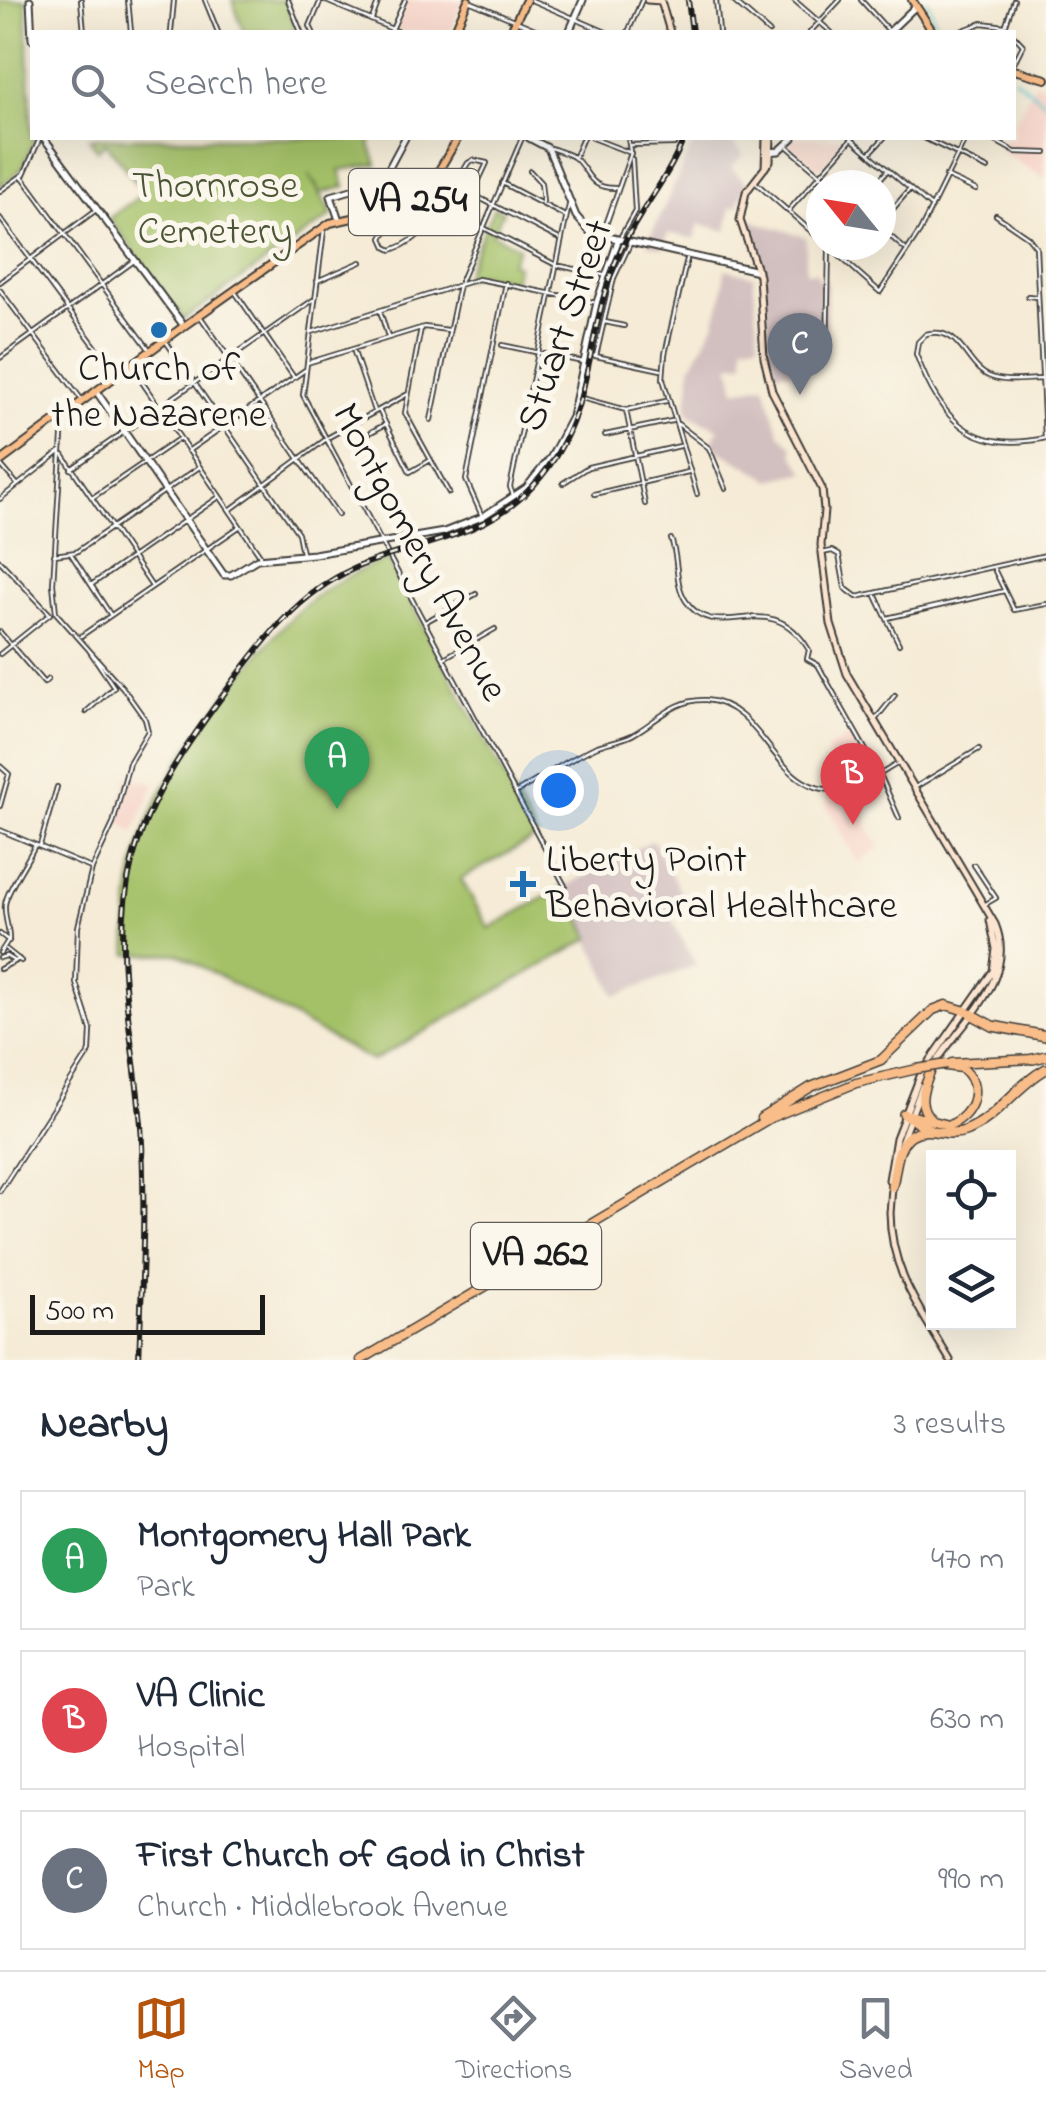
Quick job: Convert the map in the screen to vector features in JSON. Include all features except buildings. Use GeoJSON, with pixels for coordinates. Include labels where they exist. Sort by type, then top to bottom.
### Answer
{"type":"FeatureCollection","features":[{"type":"Feature","properties":{"kind":"highway"},"geometry":{"type":"LineString","coordinates":[[712,1151],[796,1094],[881,1060],[932,1010],[946,1005],[971,1011],[993,1026],[1046,1036]]}},
{"type":"Feature","properties":{"kind":"highway"},"geometry":{"type":"LineString","coordinates":[[946,1065],[1046,1057]]}},
{"type":"Feature","properties":{"kind":"highway"},"geometry":{"type":"LineString","coordinates":[[892,1186],[905,1141],[916,1132],[963,1118],[975,1092],[974,1081],[966,1070],[946,1065]]}},
{"type":"Feature","properties":{"kind":"highway","name":"VA 262"},"geometry":{"type":"LineString","coordinates":[[361,1360],[712,1151],[807,1101],[902,1071],[946,1065]]}},
{"type":"Feature","properties":{"kind":"highway"},"geometry":{"type":"LineString","coordinates":[[908,1116],[956,1134],[1001,1108],[1046,1068]]}},
{"type":"Feature","properties":{"kind":"highway"},"geometry":{"type":"LineString","coordinates":[[931,1070],[921,1101],[935,1127]]}},
{"type":"Feature","properties":{"kind":"main road"},"geometry":{"type":"LineString","coordinates":[[456,28],[468,0]]}},
{"type":"Feature","properties":{"kind":"main road"},"geometry":{"type":"LineString","coordinates":[[511,30],[528,0]]}},
{"type":"Feature","properties":{"kind":"main road"},"geometry":{"type":"LineString","coordinates":[[645,0],[661,0],[669,30]]}},
{"type":"Feature","properties":{"kind":"main road"},"geometry":{"type":"LineString","coordinates":[[914,4],[932,30]]}},
{"type":"Feature","properties":{"kind":"main road"},"geometry":{"type":"LineString","coordinates":[[1016,67],[1046,80]]}},
{"type":"Feature","properties":{"kind":"main road","name":"VA 254"},"geometry":{"type":"LineString","coordinates":[[0,463],[150,350],[324,227],[339,220],[408,207],[436,176],[457,140]]}},
{"type":"Feature","properties":{"kind":"main road"},"geometry":{"type":"LineString","coordinates":[[768,140],[765,168],[743,198],[740,216],[758,272],[764,358],[772,391],[822,489],[822,553],[834,643],[844,668],[1000,940],[1001,963],[993,984],[927,1065],[890,1160],[890,1239],[898,1269],[950,1360]]}},
{"type":"Feature","properties":{"kind":"main road"},"geometry":{"type":"LineString","coordinates":[[890,1214],[896,1157],[908,1116],[994,966],[996,949],[989,918]]}},
{"type":"Feature","properties":{"kind":"street"},"geometry":{"type":"LineString","coordinates":[[30,0],[32,30]]}},
{"type":"Feature","properties":{"kind":"street"},"geometry":{"type":"LineString","coordinates":[[81,0],[84,30]]}},
{"type":"Feature","properties":{"kind":"street"},"geometry":{"type":"LineString","coordinates":[[128,0],[131,30]]}},
{"type":"Feature","properties":{"kind":"street"},"geometry":{"type":"LineString","coordinates":[[171,30],[174,0]]}},
{"type":"Feature","properties":{"kind":"street"},"geometry":{"type":"LineString","coordinates":[[205,0],[217,30]]}},
{"type":"Feature","properties":{"kind":"street"},"geometry":{"type":"LineString","coordinates":[[288,0],[301,30]]}},
{"type":"Feature","properties":{"kind":"street"},"geometry":{"type":"LineString","coordinates":[[312,30],[310,26],[322,0],[390,30]]}},
{"type":"Feature","properties":{"kind":"street"},"geometry":{"type":"LineString","coordinates":[[371,20],[379,0]]}},
{"type":"Feature","properties":{"kind":"street"},"geometry":{"type":"LineString","coordinates":[[392,30],[405,0]]}},
{"type":"Feature","properties":{"kind":"street"},"geometry":{"type":"LineString","coordinates":[[468,0],[537,30]]}},
{"type":"Feature","properties":{"kind":"street"},"geometry":{"type":"LineString","coordinates":[[528,0],[601,30]]}},
{"type":"Feature","properties":{"kind":"street"},"geometry":{"type":"LineString","coordinates":[[570,30],[583,0]]}},
{"type":"Feature","properties":{"kind":"street"},"geometry":{"type":"LineString","coordinates":[[629,30],[645,0]]}},
{"type":"Feature","properties":{"kind":"street"},"geometry":{"type":"LineString","coordinates":[[716,0],[719,30]]}},
{"type":"Feature","properties":{"kind":"street"},"geometry":{"type":"LineString","coordinates":[[732,0],[767,30]]}},
{"type":"Feature","properties":{"kind":"street"},"geometry":{"type":"LineString","coordinates":[[794,0],[829,30]]}},
{"type":"Feature","properties":{"kind":"street"},"geometry":{"type":"LineString","coordinates":[[812,30],[840,0]]}},
{"type":"Feature","properties":{"kind":"street"},"geometry":{"type":"LineString","coordinates":[[861,0],[888,30]]}},
{"type":"Feature","properties":{"kind":"street"},"geometry":{"type":"LineString","coordinates":[[1006,26],[1014,0]]}},
{"type":"Feature","properties":{"kind":"street"},"geometry":{"type":"LineString","coordinates":[[892,30],[914,4]]}},
{"type":"Feature","properties":{"kind":"street"},"geometry":{"type":"LineString","coordinates":[[964,30],[982,23],[1010,30]]}},
{"type":"Feature","properties":{"kind":"street"},"geometry":{"type":"LineString","coordinates":[[1016,37],[1023,45],[1016,61]]}},
{"type":"Feature","properties":{"kind":"street"},"geometry":{"type":"LineString","coordinates":[[0,191],[22,176],[41,140]]}},
{"type":"Feature","properties":{"kind":"street"},"geometry":{"type":"LineString","coordinates":[[44,140],[184,326]]}},
{"type":"Feature","properties":{"kind":"street"},"geometry":{"type":"LineString","coordinates":[[339,220],[331,196],[382,180],[404,140]]}},
{"type":"Feature","properties":{"kind":"street"},"geometry":{"type":"LineString","coordinates":[[431,420],[459,285],[524,140]]}},
{"type":"Feature","properties":{"kind":"street"},"geometry":{"type":"LineString","coordinates":[[530,140],[575,158],[588,178],[609,188],[618,187]]}},
{"type":"Feature","properties":{"kind":"street"},"geometry":{"type":"LineString","coordinates":[[575,158],[581,140]]}},
{"type":"Feature","properties":{"kind":"street"},"geometry":{"type":"LineString","coordinates":[[597,140],[631,153],[601,237]]}},
{"type":"Feature","properties":{"kind":"street","name":"Stuart Street"},"geometry":{"type":"LineString","coordinates":[[205,550],[224,576],[262,559],[440,533],[482,517],[536,478],[571,420],[604,276],[636,206],[628,140]]}},
{"type":"Feature","properties":{"kind":"street"},"geometry":{"type":"LineString","coordinates":[[768,153],[791,140]]}},
{"type":"Feature","properties":{"kind":"street"},"geometry":{"type":"LineString","coordinates":[[824,170],[850,140]]}},
{"type":"Feature","properties":{"kind":"street"},"geometry":{"type":"LineString","coordinates":[[854,140],[888,170]]}},
{"type":"Feature","properties":{"kind":"street"},"geometry":{"type":"LineString","coordinates":[[870,154],[882,140]]}},
{"type":"Feature","properties":{"kind":"street"},"geometry":{"type":"LineString","coordinates":[[928,140],[988,169]]}},
{"type":"Feature","properties":{"kind":"street"},"geometry":{"type":"LineString","coordinates":[[844,260],[880,292],[917,237],[965,140]]}},
{"type":"Feature","properties":{"kind":"street"},"geometry":{"type":"LineString","coordinates":[[994,140],[1017,152],[1046,153]]}},
{"type":"Feature","properties":{"kind":"street"},"geometry":{"type":"LineString","coordinates":[[629,144],[674,144]]}},
{"type":"Feature","properties":{"kind":"street"},"geometry":{"type":"LineString","coordinates":[[786,145],[814,170]]}},
{"type":"Feature","properties":{"kind":"street"},"geometry":{"type":"LineString","coordinates":[[548,148],[584,227],[601,237],[758,272]]}},
{"type":"Feature","properties":{"kind":"street"},"geometry":{"type":"LineString","coordinates":[[429,225],[415,231],[387,230],[382,237],[392,250],[417,240],[429,225],[470,161],[486,163],[472,195]]}},
{"type":"Feature","properties":{"kind":"street"},"geometry":{"type":"LineString","coordinates":[[530,171],[540,183],[543,203]]}},
{"type":"Feature","properties":{"kind":"street"},"geometry":{"type":"LineString","coordinates":[[22,176],[150,350]]}},
{"type":"Feature","properties":{"kind":"street"},"geometry":{"type":"LineString","coordinates":[[436,176],[561,240]]}},
{"type":"Feature","properties":{"kind":"street"},"geometry":{"type":"LineString","coordinates":[[946,176],[976,190]]}},
{"type":"Feature","properties":{"kind":"street"},"geometry":{"type":"LineString","coordinates":[[896,177],[931,207]]}},
{"type":"Feature","properties":{"kind":"street"},"geometry":{"type":"LineString","coordinates":[[754,182],[806,227]]}},
{"type":"Feature","properties":{"kind":"street"},"geometry":{"type":"LineString","coordinates":[[502,183],[566,217]]}},
{"type":"Feature","properties":{"kind":"street"},"geometry":{"type":"LineString","coordinates":[[896,207],[910,189]]}},
{"type":"Feature","properties":{"kind":"street"},"geometry":{"type":"LineString","coordinates":[[788,211],[806,191]]}},
{"type":"Feature","properties":{"kind":"street"},"geometry":{"type":"LineString","coordinates":[[514,496],[510,487],[570,202]]}},
{"type":"Feature","properties":{"kind":"street"},"geometry":{"type":"LineString","coordinates":[[0,282],[98,209]]}},
{"type":"Feature","properties":{"kind":"street"},"geometry":{"type":"LineString","coordinates":[[996,215],[1035,244],[1046,438],[994,440],[959,426],[936,402],[916,354],[917,344],[928,333],[944,334],[957,342],[988,376],[1042,378]]}},
{"type":"Feature","properties":{"kind":"street"},"geometry":{"type":"LineString","coordinates":[[0,218],[116,376]]}},
{"type":"Feature","properties":{"kind":"street","name":"Montgomery Avenue"},"geometry":{"type":"LineString","coordinates":[[324,227],[303,394],[566,886]]}},
{"type":"Feature","properties":{"kind":"street"},"geometry":{"type":"LineString","coordinates":[[482,227],[556,265],[604,276]]}},
{"type":"Feature","properties":{"kind":"street"},"geometry":{"type":"LineString","coordinates":[[896,240],[906,250]]}},
{"type":"Feature","properties":{"kind":"street"},"geometry":{"type":"LineString","coordinates":[[596,356],[614,278],[630,244]]}},
{"type":"Feature","properties":{"kind":"street"},"geometry":{"type":"LineString","coordinates":[[687,257],[663,371],[667,401],[697,494]]}},
{"type":"Feature","properties":{"kind":"street"},"geometry":{"type":"LineString","coordinates":[[1,358],[135,260]]}},
{"type":"Feature","properties":{"kind":"street"},"geometry":{"type":"LineString","coordinates":[[827,355],[828,260]]}},
{"type":"Feature","properties":{"kind":"street"},"geometry":{"type":"LineString","coordinates":[[316,282],[361,262]]}},
{"type":"Feature","properties":{"kind":"street"},"geometry":{"type":"LineString","coordinates":[[310,333],[478,279],[597,302]]}},
{"type":"Feature","properties":{"kind":"street"},"geometry":{"type":"LineString","coordinates":[[482,517],[466,480],[506,284]]}},
{"type":"Feature","properties":{"kind":"street"},"geometry":{"type":"LineString","coordinates":[[0,290],[83,401]]}},
{"type":"Feature","properties":{"kind":"street"},"geometry":{"type":"LineString","coordinates":[[234,290],[294,377]]}},
{"type":"Feature","properties":{"kind":"street"},"geometry":{"type":"LineString","coordinates":[[1028,296],[1038,297]]}},
{"type":"Feature","properties":{"kind":"street"},"geometry":{"type":"LineString","coordinates":[[71,468],[314,299]]}},
{"type":"Feature","properties":{"kind":"street"},"geometry":{"type":"LineString","coordinates":[[379,310],[388,338]]}},
{"type":"Feature","properties":{"kind":"street"},"geometry":{"type":"LineString","coordinates":[[199,315],[338,515]]}},
{"type":"Feature","properties":{"kind":"street"},"geometry":{"type":"LineString","coordinates":[[604,321],[624,326]]}},
{"type":"Feature","properties":{"kind":"street"},"geometry":{"type":"LineString","coordinates":[[307,362],[421,328],[450,331]]}},
{"type":"Feature","properties":{"kind":"street"},"geometry":{"type":"LineString","coordinates":[[421,328],[406,417],[449,493]]}},
{"type":"Feature","properties":{"kind":"street"},"geometry":{"type":"LineString","coordinates":[[164,340],[298,534],[302,554]]}},
{"type":"Feature","properties":{"kind":"street"},"geometry":{"type":"LineString","coordinates":[[502,346],[538,353],[596,356],[663,371]]}},
{"type":"Feature","properties":{"kind":"street"},"geometry":{"type":"LineString","coordinates":[[353,349],[377,411],[410,472],[430,460]]}},
{"type":"Feature","properties":{"kind":"street"},"geometry":{"type":"LineString","coordinates":[[130,365],[262,559]]}},
{"type":"Feature","properties":{"kind":"street"},"geometry":{"type":"LineString","coordinates":[[188,451],[306,369]]}},
{"type":"Feature","properties":{"kind":"street"},"geometry":{"type":"LineString","coordinates":[[96,391],[205,550]]}},
{"type":"Feature","properties":{"kind":"street"},"geometry":{"type":"LineString","coordinates":[[229,510],[328,440],[408,394]]}},
{"type":"Feature","properties":{"kind":"street"},"geometry":{"type":"LineString","coordinates":[[578,397],[626,410],[667,401]]}},
{"type":"Feature","properties":{"kind":"street"},"geometry":{"type":"LineString","coordinates":[[626,410],[645,504]]}},
{"type":"Feature","properties":{"kind":"street"},"geometry":{"type":"LineString","coordinates":[[0,1191],[90,1051],[91,1032],[77,989],[78,930],[92,869],[112,828],[129,763],[146,736],[147,725],[123,688],[56,611],[54,555],[62,416]]}},
{"type":"Feature","properties":{"kind":"street"},"geometry":{"type":"LineString","coordinates":[[605,434],[675,420]]}},
{"type":"Feature","properties":{"kind":"street"},"geometry":{"type":"LineString","coordinates":[[675,420],[709,448],[726,488]]}},
{"type":"Feature","properties":{"kind":"street"},"geometry":{"type":"LineString","coordinates":[[371,432],[386,424]]}},
{"type":"Feature","properties":{"kind":"street"},"geometry":{"type":"LineString","coordinates":[[91,499],[180,438]]}},
{"type":"Feature","properties":{"kind":"street"},"geometry":{"type":"LineString","coordinates":[[563,483],[586,468],[682,446]]}},
{"type":"Feature","properties":{"kind":"street"},"geometry":{"type":"LineString","coordinates":[[62,452],[152,586]]}},
{"type":"Feature","properties":{"kind":"street"},"geometry":{"type":"LineString","coordinates":[[0,499],[62,452]]}},
{"type":"Feature","properties":{"kind":"street"},"geometry":{"type":"LineString","coordinates":[[0,463],[18,485]]}},
{"type":"Feature","properties":{"kind":"street"},"geometry":{"type":"LineString","coordinates":[[54,555],[71,554],[199,467]]}},
{"type":"Feature","properties":{"kind":"street"},"geometry":{"type":"LineString","coordinates":[[594,494],[690,471]]}},
{"type":"Feature","properties":{"kind":"street"},"geometry":{"type":"LineString","coordinates":[[91,585],[220,496]]}},
{"type":"Feature","properties":{"kind":"street"},"geometry":{"type":"LineString","coordinates":[[79,637],[240,526]]}},
{"type":"Feature","properties":{"kind":"street"},"geometry":{"type":"LineString","coordinates":[[671,539],[681,591],[694,610],[714,619],[774,618],[796,630],[809,650],[806,659],[818,666],[880,774],[899,818]]}},
{"type":"Feature","properties":{"kind":"street"},"geometry":{"type":"LineString","coordinates":[[822,553],[832,551],[840,556],[845,588],[850,595],[876,594],[1046,555]]}},
{"type":"Feature","properties":{"kind":"street"},"geometry":{"type":"LineString","coordinates":[[71,554],[110,615]]}},
{"type":"Feature","properties":{"kind":"street"},"geometry":{"type":"LineString","coordinates":[[0,561],[50,614]]}},
{"type":"Feature","properties":{"kind":"street"},"geometry":{"type":"LineString","coordinates":[[993,567],[1014,609],[1046,604]]}},
{"type":"Feature","properties":{"kind":"street"},"geometry":{"type":"LineString","coordinates":[[887,618],[1004,591]]}},
{"type":"Feature","properties":{"kind":"street"},"geometry":{"type":"LineString","coordinates":[[423,623],[476,594]]}},
{"type":"Feature","properties":{"kind":"street"},"geometry":{"type":"LineString","coordinates":[[876,594],[899,644]]}},
{"type":"Feature","properties":{"kind":"street"},"geometry":{"type":"LineString","coordinates":[[0,654],[56,611]]}},
{"type":"Feature","properties":{"kind":"street"},"geometry":{"type":"LineString","coordinates":[[442,658],[494,629]]}},
{"type":"Feature","properties":{"kind":"street"},"geometry":{"type":"LineString","coordinates":[[0,632],[44,683],[48,679]]}},
{"type":"Feature","properties":{"kind":"street"},"geometry":{"type":"LineString","coordinates":[[86,712],[114,687],[89,647]]}},
{"type":"Feature","properties":{"kind":"street"},"geometry":{"type":"LineString","coordinates":[[874,720],[895,696]]}},
{"type":"Feature","properties":{"kind":"street"},"geometry":{"type":"LineString","coordinates":[[515,793],[594,748],[630,736],[676,706],[697,700],[720,703],[738,713],[784,766],[808,784],[846,788],[898,763]]}},
{"type":"Feature","properties":{"kind":"street"},"geometry":{"type":"LineString","coordinates":[[912,788],[979,749]]}},
{"type":"Feature","properties":{"kind":"street"},"geometry":{"type":"LineString","coordinates":[[0,766],[9,774],[0,806]]}},
{"type":"Feature","properties":{"kind":"street"},"geometry":{"type":"LineString","coordinates":[[18,961],[5,948],[6,897],[37,846],[56,787]]}},
{"type":"Feature","properties":{"kind":"street"},"geometry":{"type":"LineString","coordinates":[[0,830],[92,869]]}},
{"type":"Feature","properties":{"kind":"street"},"geometry":{"type":"LineString","coordinates":[[974,865],[996,898],[982,906]]}},
{"type":"Feature","properties":{"kind":"street"},"geometry":{"type":"LineString","coordinates":[[0,934],[4,941]]}},
{"type":"Feature","properties":{"kind":"street"},"geometry":{"type":"LineString","coordinates":[[0,956],[5,948]]}},
{"type":"Feature","properties":{"kind":"street"},"geometry":{"type":"LineString","coordinates":[[0,956],[18,961]]}},
{"type":"Feature","properties":{"kind":"street"},"geometry":{"type":"LineString","coordinates":[[0,970],[18,961]]}},
{"type":"Feature","properties":{"kind":"shaded area"},"geometry":{"type":"Polygon","coordinates":[[[407,0],[464,0],[451,30],[395,29],[407,0]]]}},
{"type":"Feature","properties":{"kind":"shaded area"},"geometry":{"type":"Polygon","coordinates":[[[1036,82],[1046,87],[1046,179],[999,150],[1004,140],[1016,140],[1016,118],[1036,82]]]}},
{"type":"Feature","properties":{"kind":"shaded area"},"geometry":{"type":"Polygon","coordinates":[[[695,140],[729,140],[744,154],[731,167],[747,183],[737,207],[731,206],[727,231],[699,224],[695,239],[668,233],[663,248],[647,244],[695,140]]]}},
{"type":"Feature","properties":{"kind":"shaded area"},"geometry":{"type":"Polygon","coordinates":[[[783,140],[845,140],[820,169],[783,140]]]}},
{"type":"Feature","properties":{"kind":"shaded area"},"geometry":{"type":"Polygon","coordinates":[[[746,219],[806,237],[806,272],[817,272],[817,279],[827,279],[826,340],[798,341],[797,372],[776,372],[770,349],[764,276],[746,219]]]}},
{"type":"Feature","properties":{"kind":"shaded area"},"geometry":{"type":"Polygon","coordinates":[[[725,269],[753,276],[759,342],[744,344],[744,362],[730,364],[736,390],[765,385],[780,434],[793,446],[793,454],[806,472],[771,480],[711,445],[719,429],[691,416],[687,410],[691,367],[714,324],[725,269]]]}},
{"type":"Feature","properties":{"kind":"shaded area"},"geometry":{"type":"Polygon","coordinates":[[[854,733],[874,772],[846,785],[826,750],[854,733]]]}},
{"type":"Feature","properties":{"kind":"shaded area"},"geometry":{"type":"Polygon","coordinates":[[[128,776],[155,783],[134,832],[117,820],[128,776]]]}},
{"type":"Feature","properties":{"kind":"shaded area"},"geometry":{"type":"Polygon","coordinates":[[[827,793],[850,793],[880,847],[858,863],[826,804],[827,793]]]}},
{"type":"Feature","properties":{"kind":"shaded area"},"geometry":{"type":"Polygon","coordinates":[[[653,840],[686,903],[668,913],[696,965],[616,996],[564,887],[653,840]]]}},
{"type":"Feature","properties":{"kind":"green space"},"geometry":{"type":"Polygon","coordinates":[[[0,0],[26,0],[30,140],[34,140],[23,168],[0,187],[0,0]]]}},
{"type":"Feature","properties":{"kind":"green space"},"geometry":{"type":"Polygon","coordinates":[[[232,0],[286,0],[295,30],[243,30],[232,0]]]}},
{"type":"Feature","properties":{"kind":"green space","name":"Thornrose Cemetery"},"geometry":{"type":"Polygon","coordinates":[[[90,140],[372,140],[377,164],[340,170],[345,187],[321,193],[309,175],[331,216],[184,319],[109,218],[144,193],[106,143],[97,150],[90,140]]]}},
{"type":"Feature","properties":{"kind":"green space"},"geometry":{"type":"Polygon","coordinates":[[[494,207],[503,212],[492,234],[519,247],[511,263],[517,266],[514,281],[479,274],[463,279],[494,207]]]}},
{"type":"Feature","properties":{"kind":"green space"},"geometry":{"type":"Polygon","coordinates":[[[388,559],[537,837],[461,879],[489,928],[564,887],[591,938],[372,1061],[179,954],[128,954],[129,912],[133,874],[154,808],[211,716],[301,608],[338,582],[388,559]]]}},
{"type":"Feature","properties":{"kind":"waterway"},"geometry":{"type":"LineString","coordinates":[[927,0],[936,23],[944,30]]}},
{"type":"Feature","properties":{"kind":"waterway"},"geometry":{"type":"LineString","coordinates":[[1016,80],[1046,103]]}},
{"type":"Feature","properties":{"kind":"railway"},"geometry":{"type":"LineString","coordinates":[[688,0],[692,30]]}},
{"type":"Feature","properties":{"kind":"railway"},"geometry":{"type":"LineString","coordinates":[[139,1360],[141,1125],[126,994],[123,928],[132,862],[148,815],[170,772],[211,711],[298,605],[355,568],[488,520],[527,492],[550,466],[577,409],[598,318],[618,256],[683,140]]}},
{"type":"Feature","properties":{"kind":"place","name":"Church of the Nazarene"},"geometry":{"type":"Point","coordinates":[159,330]}},
{"type":"Feature","properties":{"kind":"place","name":"First Church of God in Christ"},"geometry":{"type":"Point","coordinates":[800,395]}},
{"type":"Feature","properties":{"kind":"place","name":"Montgomery Hall Park"},"geometry":{"type":"Point","coordinates":[337,809]}},
{"type":"Feature","properties":{"kind":"place","name":"VA Clinic"},"geometry":{"type":"Point","coordinates":[853,825]}},
{"type":"Feature","properties":{"kind":"place","name":"Liberty Point Behavioral Healthcare"},"geometry":{"type":"Point","coordinates":[523,884]}}]}
